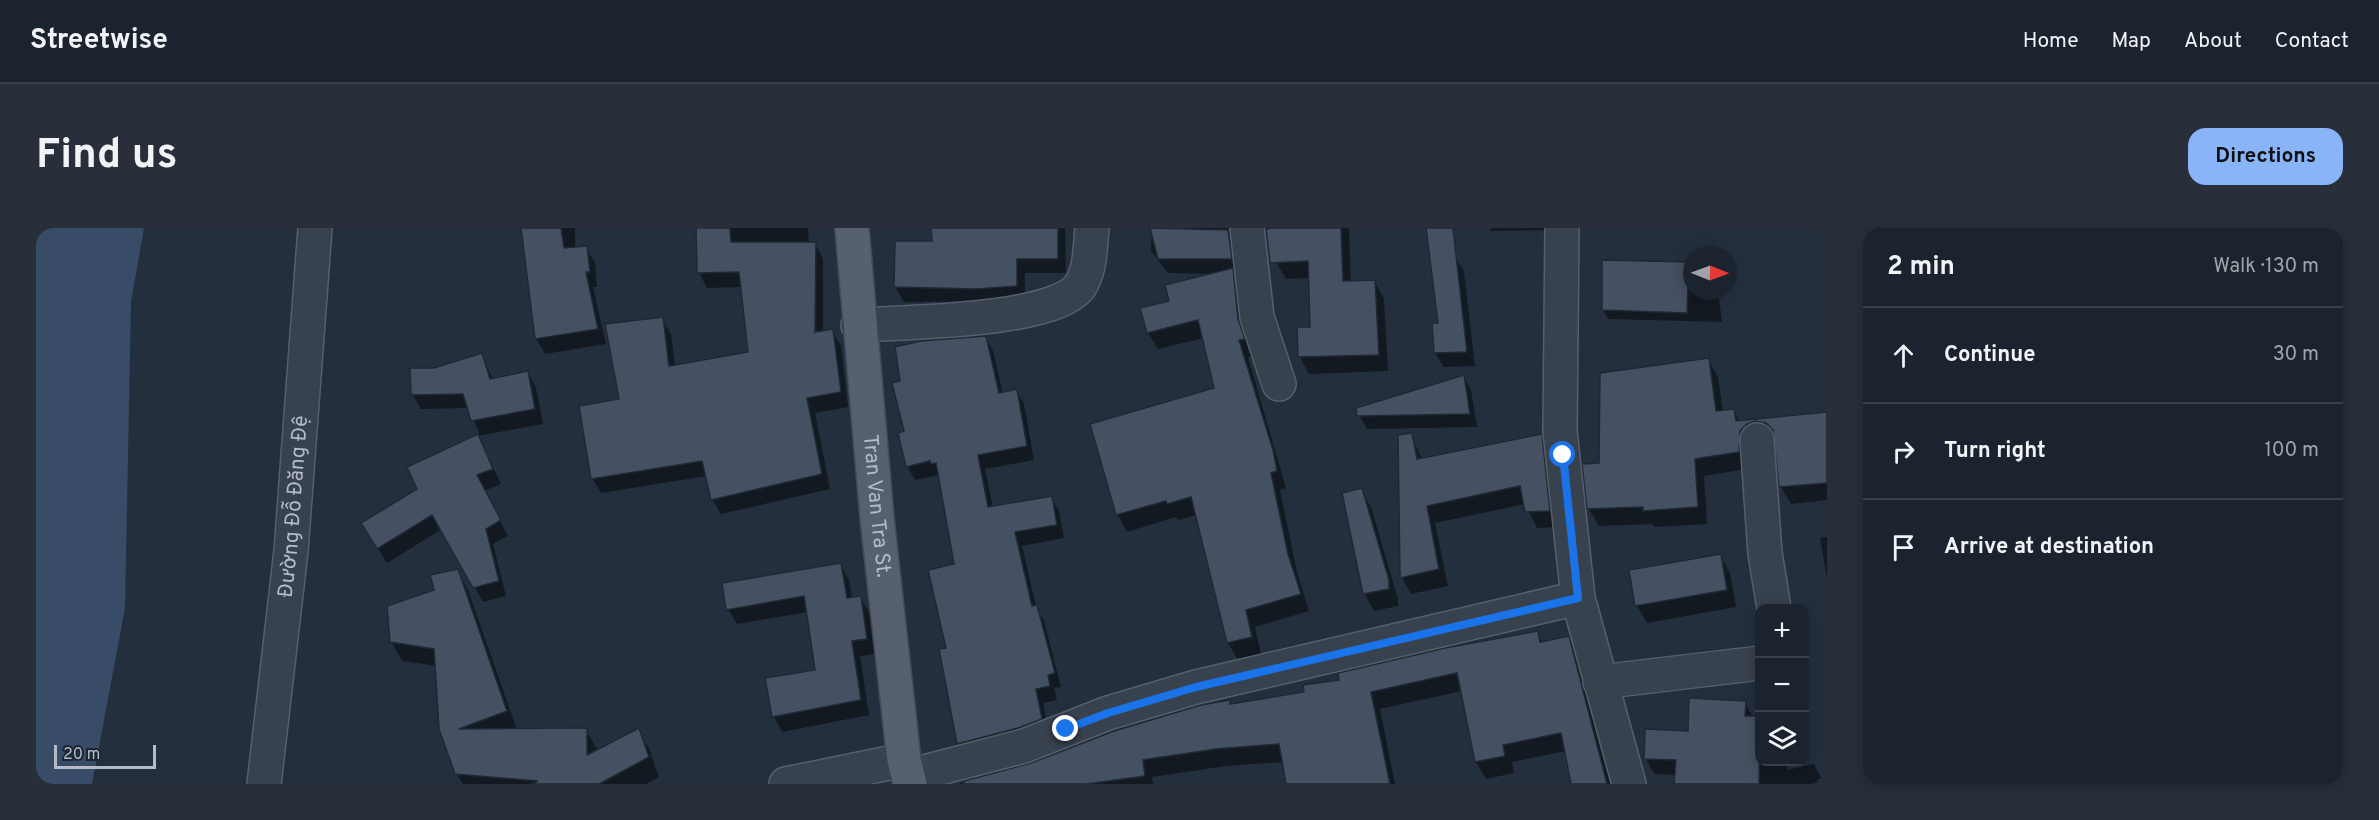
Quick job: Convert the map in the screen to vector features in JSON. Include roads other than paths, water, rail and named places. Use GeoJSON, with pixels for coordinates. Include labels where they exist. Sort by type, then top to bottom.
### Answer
{"type":"FeatureCollection","features":[{"type":"Feature","properties":{"kind":"main road","name":"Tran Van Tra St."},"geometry":{"type":"LineString","coordinates":[[852,228],[858,325],[908,773]]}},
{"type":"Feature","properties":{"kind":"street","name":"Đường Đỗ Đăng Đệ"},"geometry":{"type":"LineString","coordinates":[[264,784],[291,551],[315,228]]}},
{"type":"Feature","properties":{"kind":"street"},"geometry":{"type":"LineString","coordinates":[[858,325],[999,316],[1055,302],[1080,287],[1089,263],[1092,228]]}},
{"type":"Feature","properties":{"kind":"street"},"geometry":{"type":"LineString","coordinates":[[1247,228],[1257,317],[1279,384]]}},
{"type":"Feature","properties":{"kind":"street"},"geometry":{"type":"LineString","coordinates":[[1562,228],[1560,431],[1578,598],[1629,784]]}},
{"type":"Feature","properties":{"kind":"street"},"geometry":{"type":"LineString","coordinates":[[1757,440],[1765,552],[1773,604]]}},
{"type":"Feature","properties":{"kind":"street"},"geometry":{"type":"LineString","coordinates":[[786,784],[908,773],[1024,746],[1108,713],[1196,687],[1578,598]]}},
{"type":"Feature","properties":{"kind":"street"},"geometry":{"type":"LineString","coordinates":[[1600,682],[1755,664]]}},
{"type":"Feature","properties":{"kind":"water"},"geometry":{"type":"Polygon","coordinates":[[[36,228],[144,228],[131,302],[125,608],[92,784],[36,784],[36,228]]]}}]}
